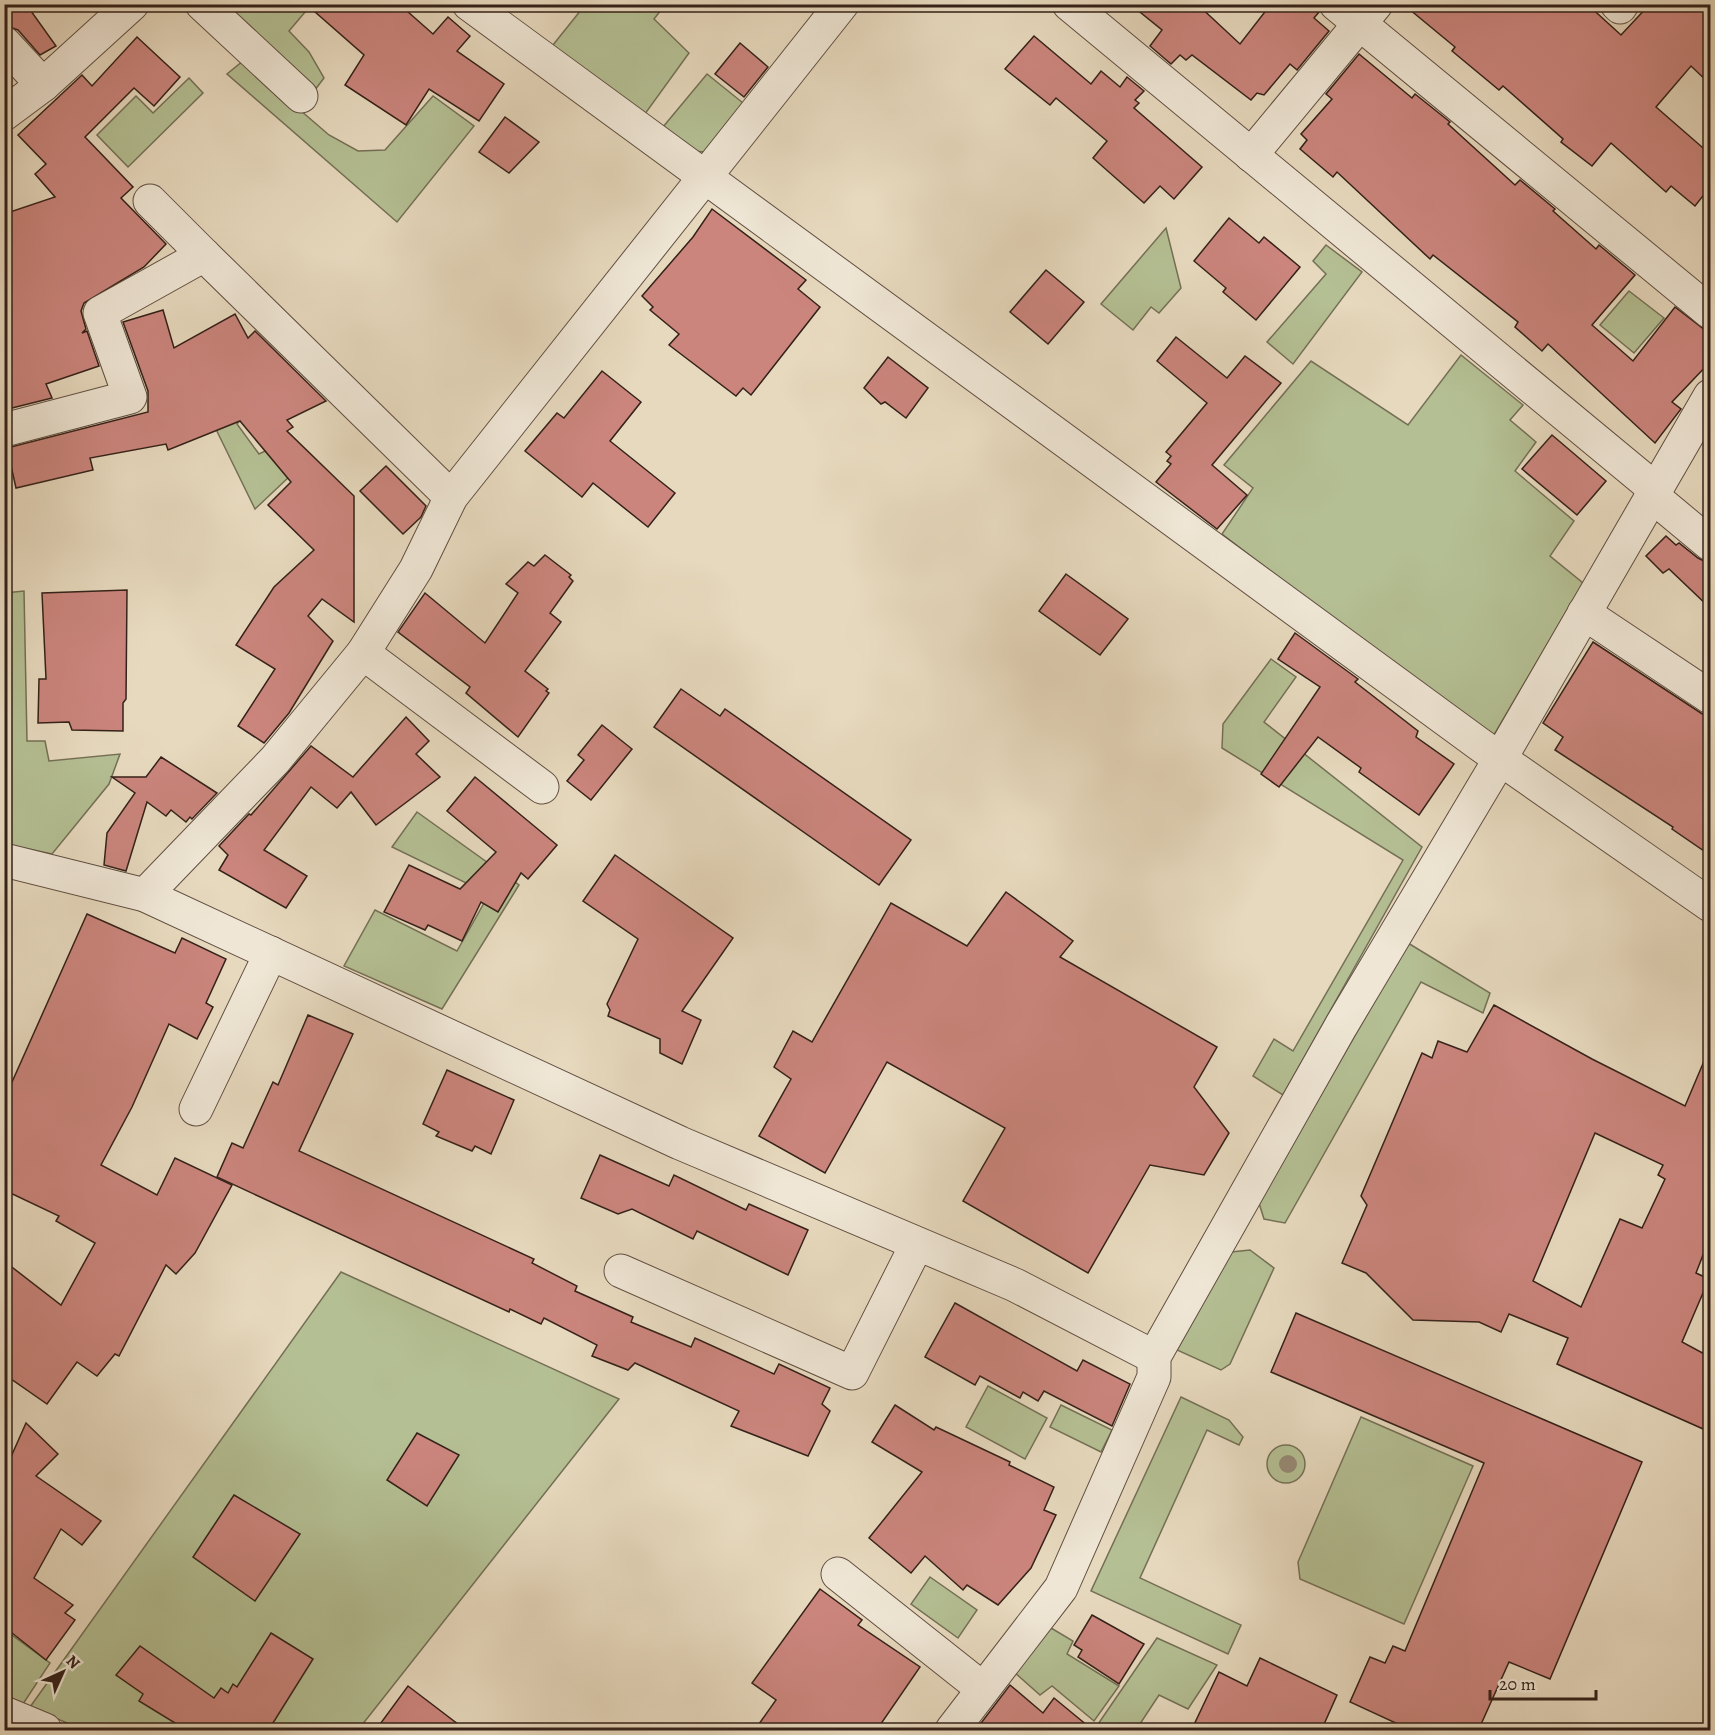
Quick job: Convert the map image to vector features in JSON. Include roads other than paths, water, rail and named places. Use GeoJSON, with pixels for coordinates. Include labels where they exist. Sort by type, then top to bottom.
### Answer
{"type":"FeatureCollection","features":[{"type":"Feature","properties":{"kind":"street"},"geometry":{"type":"LineString","coordinates":[[4,114],[43,85],[132,4]]}},
{"type":"Feature","properties":{"kind":"street"},"geometry":{"type":"LineString","coordinates":[[202,4],[301,96]]}},
{"type":"Feature","properties":{"kind":"street"},"geometry":{"type":"LineString","coordinates":[[469,4],[1500,759],[1710,905]]}},
{"type":"Feature","properties":{"kind":"street"},"geometry":{"type":"LineString","coordinates":[[145,895],[274,760],[363,653],[416,569],[451,497],[842,4]]}},
{"type":"Feature","properties":{"kind":"street"},"geometry":{"type":"LineString","coordinates":[[1069,4],[1653,492],[1710,544]]}},
{"type":"Feature","properties":{"kind":"street"},"geometry":{"type":"LineString","coordinates":[[1251,154],[1357,11],[1710,312]]}},
{"type":"Feature","properties":{"kind":"street"},"geometry":{"type":"LineString","coordinates":[[4,42],[43,85]]}},
{"type":"Feature","properties":{"kind":"street"},"geometry":{"type":"LineString","coordinates":[[150,201],[451,497]]}},
{"type":"Feature","properties":{"kind":"street"},"geometry":{"type":"LineString","coordinates":[[4,430],[130,397],[100,313],[204,255]]}},
{"type":"Feature","properties":{"kind":"street"},"geometry":{"type":"LineString","coordinates":[[952,1731],[1061,1588],[1154,1377],[1154,1358],[1341,1026],[1500,759],[1710,396]]}},
{"type":"Feature","properties":{"kind":"street"},"geometry":{"type":"LineString","coordinates":[[1584,613],[1710,697]]}},
{"type":"Feature","properties":{"kind":"street"},"geometry":{"type":"LineString","coordinates":[[363,653],[542,787]]}},
{"type":"Feature","properties":{"kind":"street"},"geometry":{"type":"LineString","coordinates":[[4,860],[145,895],[680,1143],[1015,1285],[1154,1358]]}},
{"type":"Feature","properties":{"kind":"street"},"geometry":{"type":"LineString","coordinates":[[196,1109],[271,953]]}},
{"type":"Feature","properties":{"kind":"street"},"geometry":{"type":"LineString","coordinates":[[621,1271],[852,1373],[917,1244]]}},
{"type":"Feature","properties":{"kind":"street"},"geometry":{"type":"LineString","coordinates":[[838,1574],[983,1689]]}},
{"type":"Feature","properties":{"kind":"street"},"geometry":{"type":"LineString","coordinates":[[4,1713],[45,1731]]}}]}
